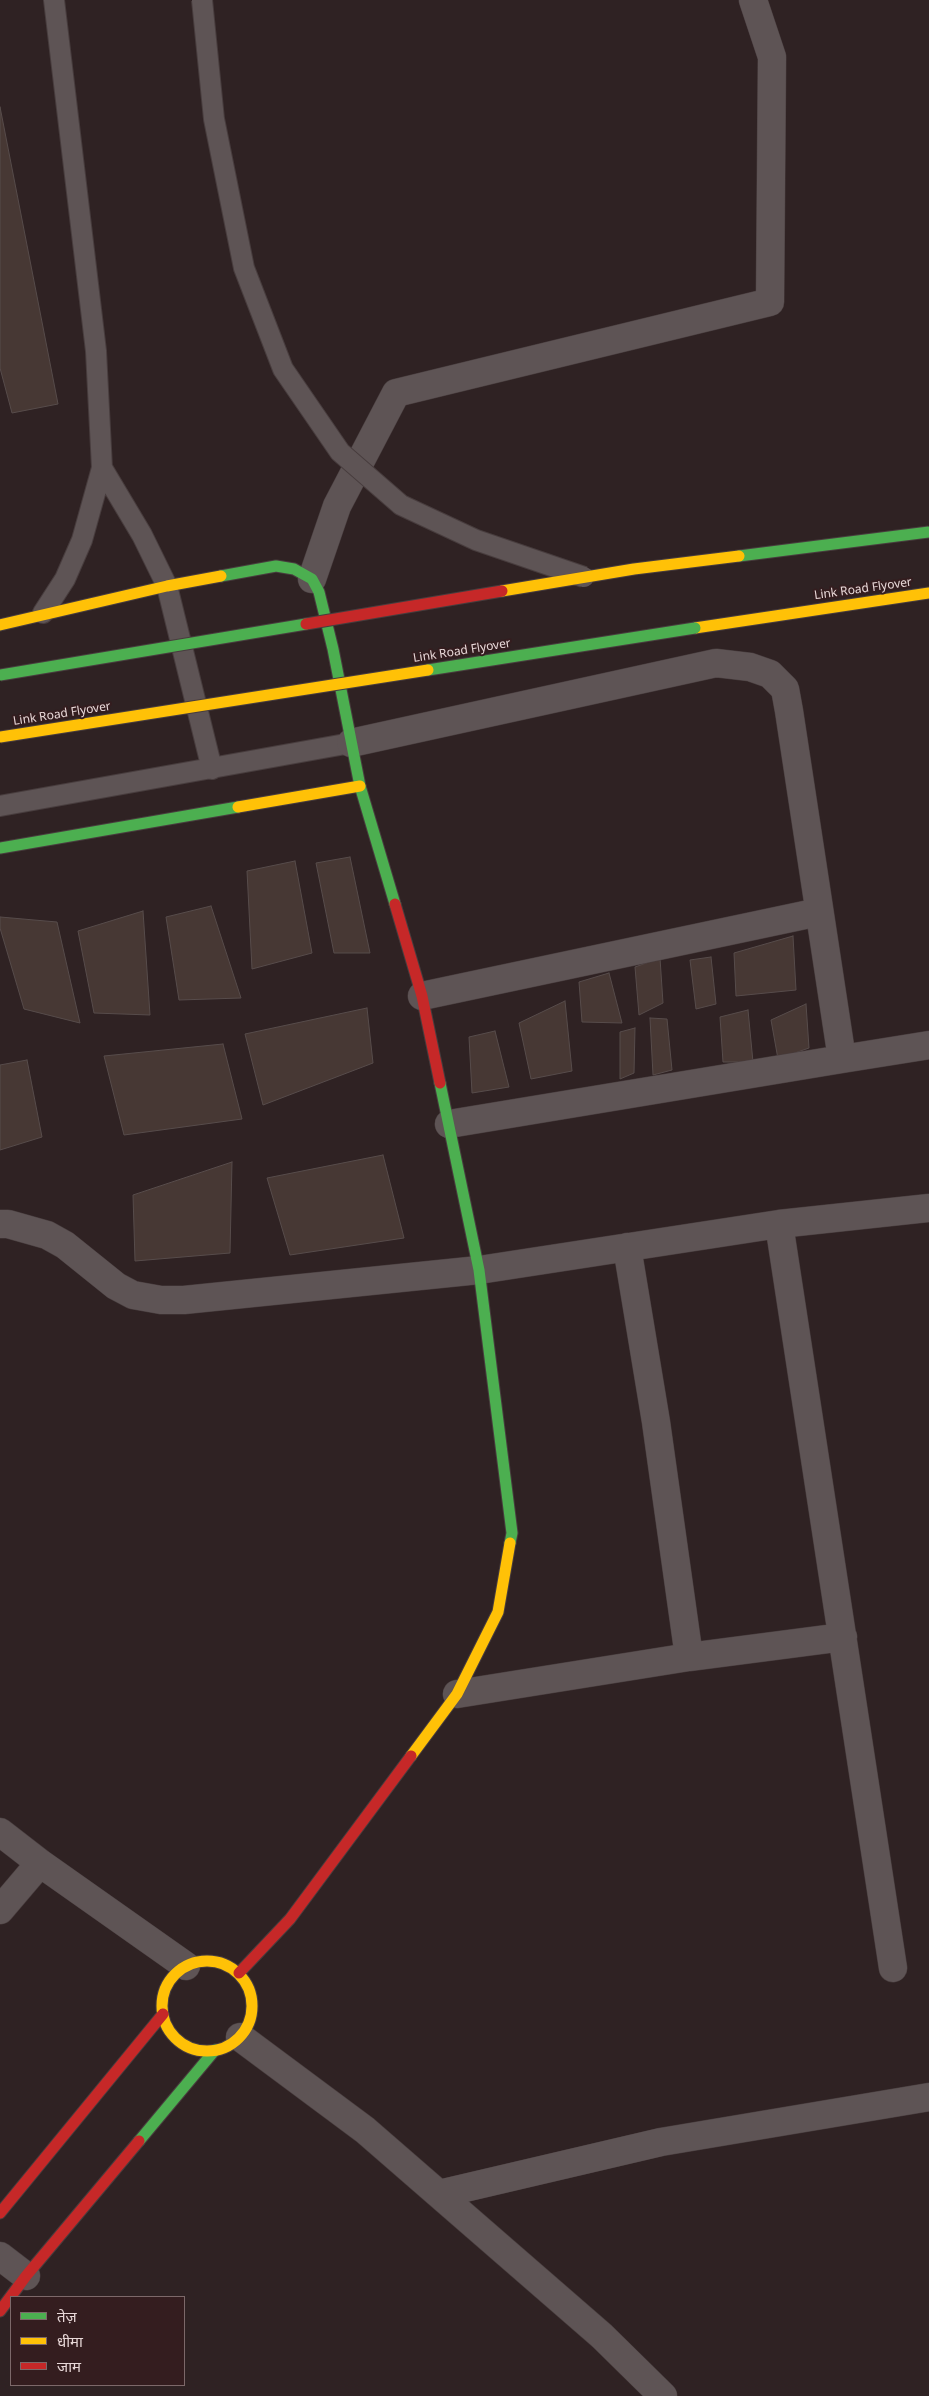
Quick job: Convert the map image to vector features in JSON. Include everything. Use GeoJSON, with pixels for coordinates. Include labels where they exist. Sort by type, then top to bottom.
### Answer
{"type":"FeatureCollection","features":[{"type":"Feature","properties":{"kind":"street"},"geometry":{"type":"LineString","coordinates":[[312,579],[337,506],[396,393],[770,302],[772,57],[753,0]]}},
{"type":"Feature","properties":{"kind":"street"},"geometry":{"type":"LineString","coordinates":[[0,675],[634,568],[929,532]]}},
{"type":"Feature","properties":{"kind":"street"},"geometry":{"type":"LineString","coordinates":[[0,625],[43,613],[167,586],[276,566],[294,569],[312,579],[319,592],[360,786],[422,996],[479,1270],[512,1534],[498,1612],[457,1694],[290,1919],[239,1973]]}},
{"type":"Feature","properties":{"kind":"street","name":"Link Road Flyover"},"geometry":{"type":"LineString","coordinates":[[0,737],[929,593]]}},
{"type":"Feature","properties":{"kind":"street"},"geometry":{"type":"LineString","coordinates":[[351,743],[716,663],[750,667],[770,674],[785,689],[842,1059]]}},
{"type":"Feature","properties":{"kind":"street"},"geometry":{"type":"LineString","coordinates":[[0,848],[360,786]]}},
{"type":"Feature","properties":{"kind":"street"},"geometry":{"type":"LineString","coordinates":[[422,996],[819,912]]}},
{"type":"Feature","properties":{"kind":"street"},"geometry":{"type":"LineString","coordinates":[[449,1124],[929,1045]]}},
{"type":"Feature","properties":{"kind":"street"},"geometry":{"type":"LineString","coordinates":[[0,1224],[8,1224],[47,1235],[65,1245],[116,1286],[133,1295],[162,1300],[184,1300],[479,1270],[779,1224],[929,1208]]}},
{"type":"Feature","properties":{"kind":"street"},"geometry":{"type":"LineString","coordinates":[[779,1224],[893,1968]]}},
{"type":"Feature","properties":{"kind":"street"},"geometry":{"type":"LineString","coordinates":[[627,1247],[656,1422],[689,1658]]}},
{"type":"Feature","properties":{"kind":"street"},"geometry":{"type":"LineString","coordinates":[[457,1694],[689,1658],[843,1637]]}},
{"type":"Feature","properties":{"kind":"street"},"geometry":{"type":"LineString","coordinates":[[0,1832],[40,1863],[186,1966]]}},
{"type":"Feature","properties":{"kind":"street"},"geometry":{"type":"LineString","coordinates":[[0,1910],[40,1863]]}},
{"type":"Feature","properties":{"kind":"street"},"geometry":{"type":"LineString","coordinates":[[200,1961],[214,1961],[228,1965],[239,1973],[247,1984],[252,1997],[252,2012],[248,2025],[240,2037],[229,2045],[215,2050],[201,2050],[188,2046],[176,2038],[167,2027],[163,2014],[163,1999],[167,1986],[175,1974],[186,1966],[200,1961]]}},
{"type":"Feature","properties":{"kind":"street"},"geometry":{"type":"LineString","coordinates":[[0,2213],[163,2014]]}},
{"type":"Feature","properties":{"kind":"street"},"geometry":{"type":"LineString","coordinates":[[240,2037],[365,2130],[602,2336],[663,2396]]}},
{"type":"Feature","properties":{"kind":"street"},"geometry":{"type":"LineString","coordinates":[[11,2296],[215,2050]]}},
{"type":"Feature","properties":{"kind":"street"},"geometry":{"type":"LineString","coordinates":[[439,2194],[661,2142],[929,2097]]}},
{"type":"Feature","properties":{"kind":"street"},"geometry":{"type":"LineString","coordinates":[[0,2256],[26,2276]]}},
{"type":"Feature","properties":{"kind":"street"},"geometry":{"type":"LineString","coordinates":[[0,2311],[10,2298]]}},
{"type":"Feature","properties":{"kind":"lane"},"geometry":{"type":"LineString","coordinates":[[43,613],[65,579],[82,540],[102,468],[96,351],[54,0]]}},
{"type":"Feature","properties":{"kind":"lane"},"geometry":{"type":"LineString","coordinates":[[202,0],[214,119],[244,268],[283,369],[340,452],[401,505],[476,540],[584,577]]}},
{"type":"Feature","properties":{"kind":"lane"},"geometry":{"type":"LineString","coordinates":[[102,468],[142,535],[167,586],[212,769]]}},
{"type":"Feature","properties":{"kind":"lane"},"geometry":{"type":"LineString","coordinates":[[0,806],[351,743]]}},
{"type":"Feature","properties":{"kind":"building"},"geometry":{"type":"Polygon","coordinates":[[[0,107],[58,404],[12,413],[0,368],[0,107]]]}},
{"type":"Feature","properties":{"kind":"building"},"geometry":{"type":"Polygon","coordinates":[[[350,857],[370,953],[334,953],[316,863],[350,857]]]}},
{"type":"Feature","properties":{"kind":"building"},"geometry":{"type":"Polygon","coordinates":[[[295,861],[312,953],[252,969],[247,871],[295,861]]]}},
{"type":"Feature","properties":{"kind":"building"},"geometry":{"type":"Polygon","coordinates":[[[211,906],[241,998],[179,1000],[166,917],[211,906]]]}},
{"type":"Feature","properties":{"kind":"building"},"geometry":{"type":"Polygon","coordinates":[[[143,911],[150,1015],[94,1013],[78,931],[143,911]]]}},
{"type":"Feature","properties":{"kind":"building"},"geometry":{"type":"Polygon","coordinates":[[[0,917],[57,922],[80,1023],[24,1009],[0,928],[0,917]]]}},
{"type":"Feature","properties":{"kind":"building"},"geometry":{"type":"Polygon","coordinates":[[[793,936],[796,990],[736,996],[734,953],[793,936]]]}},
{"type":"Feature","properties":{"kind":"building"},"geometry":{"type":"Polygon","coordinates":[[[711,957],[716,1004],[696,1009],[690,960],[711,957]]]}},
{"type":"Feature","properties":{"kind":"building"},"geometry":{"type":"Polygon","coordinates":[[[660,958],[663,1003],[639,1015],[635,967],[660,958]]]}},
{"type":"Feature","properties":{"kind":"building"},"geometry":{"type":"Polygon","coordinates":[[[609,973],[622,1023],[582,1022],[579,982],[609,973]]]}},
{"type":"Feature","properties":{"kind":"building"},"geometry":{"type":"Polygon","coordinates":[[[565,1001],[572,1071],[531,1079],[519,1023],[565,1001]]]}},
{"type":"Feature","properties":{"kind":"building"},"geometry":{"type":"Polygon","coordinates":[[[806,1004],[809,1048],[778,1059],[771,1020],[806,1004]]]}},
{"type":"Feature","properties":{"kind":"building"},"geometry":{"type":"Polygon","coordinates":[[[367,1008],[373,1063],[263,1105],[245,1034],[367,1008]]]}},
{"type":"Feature","properties":{"kind":"building"},"geometry":{"type":"Polygon","coordinates":[[[748,1010],[753,1062],[723,1062],[720,1017],[748,1010]]]}},
{"type":"Feature","properties":{"kind":"building"},"geometry":{"type":"Polygon","coordinates":[[[650,1018],[667,1019],[672,1070],[653,1075],[650,1018]]]}},
{"type":"Feature","properties":{"kind":"building"},"geometry":{"type":"Polygon","coordinates":[[[635,1028],[634,1073],[620,1079],[620,1032],[635,1028]]]}},
{"type":"Feature","properties":{"kind":"building"},"geometry":{"type":"Polygon","coordinates":[[[495,1031],[509,1087],[472,1093],[469,1037],[495,1031]]]}},
{"type":"Feature","properties":{"kind":"building"},"geometry":{"type":"Polygon","coordinates":[[[223,1044],[242,1119],[124,1135],[104,1056],[223,1044]]]}},
{"type":"Feature","properties":{"kind":"building"},"geometry":{"type":"Polygon","coordinates":[[[27,1060],[42,1137],[0,1150],[0,1065],[27,1060]]]}},
{"type":"Feature","properties":{"kind":"building"},"geometry":{"type":"Polygon","coordinates":[[[383,1155],[404,1238],[290,1255],[267,1178],[383,1155]]]}},
{"type":"Feature","properties":{"kind":"building"},"geometry":{"type":"Polygon","coordinates":[[[232,1162],[230,1253],[135,1261],[133,1195],[232,1162]]]}},
{"type":"Feature","properties":{"kind":"traffic: fast"},"geometry":{"type":"LineString","coordinates":[[739,556],[929,532]]}},
{"type":"Feature","properties":{"kind":"traffic: fast"},"geometry":{"type":"LineString","coordinates":[[221,576],[276,566],[294,569],[312,579],[319,592],[333,649],[360,786],[395,904]]}},
{"type":"Feature","properties":{"kind":"traffic: fast"},"geometry":{"type":"LineString","coordinates":[[0,675],[306,624]]}},
{"type":"Feature","properties":{"kind":"traffic: fast"},"geometry":{"type":"LineString","coordinates":[[428,670],[695,628]]}},
{"type":"Feature","properties":{"kind":"traffic: fast"},"geometry":{"type":"LineString","coordinates":[[0,848],[238,807]]}},
{"type":"Feature","properties":{"kind":"traffic: fast"},"geometry":{"type":"LineString","coordinates":[[440,1083],[479,1270],[512,1533],[510,1543]]}},
{"type":"Feature","properties":{"kind":"traffic: fast"},"geometry":{"type":"LineString","coordinates":[[139,2141],[215,2050]]}},
{"type":"Feature","properties":{"kind":"traffic: slow"},"geometry":{"type":"LineString","coordinates":[[502,591],[634,569],[739,556]]}},
{"type":"Feature","properties":{"kind":"traffic: slow"},"geometry":{"type":"LineString","coordinates":[[0,625],[167,586],[221,576]]}},
{"type":"Feature","properties":{"kind":"traffic: slow"},"geometry":{"type":"LineString","coordinates":[[695,628],[929,593]]}},
{"type":"Feature","properties":{"kind":"traffic: slow"},"geometry":{"type":"LineString","coordinates":[[0,737],[428,670]]}},
{"type":"Feature","properties":{"kind":"traffic: slow"},"geometry":{"type":"LineString","coordinates":[[238,807],[360,786]]}},
{"type":"Feature","properties":{"kind":"traffic: slow"},"geometry":{"type":"LineString","coordinates":[[411,1756],[457,1694],[498,1612],[510,1543]]}},
{"type":"Feature","properties":{"kind":"traffic: slow"},"geometry":{"type":"LineString","coordinates":[[207,1961],[224,1965],[239,1974],[248,1989],[252,2006],[248,2023],[239,2038],[224,2047],[207,2051],[190,2047],[175,2038],[166,2023],[162,2006],[166,1989],[175,1974],[190,1965],[207,1961]]}},
{"type":"Feature","properties":{"kind":"traffic: jam"},"geometry":{"type":"LineString","coordinates":[[306,624],[502,591]]}},
{"type":"Feature","properties":{"kind":"traffic: jam"},"geometry":{"type":"LineString","coordinates":[[395,904],[422,996],[440,1083]]}},
{"type":"Feature","properties":{"kind":"traffic: jam"},"geometry":{"type":"LineString","coordinates":[[239,1973],[290,1919],[411,1756]]}},
{"type":"Feature","properties":{"kind":"traffic: jam"},"geometry":{"type":"LineString","coordinates":[[0,2213],[163,2014]]}},
{"type":"Feature","properties":{"kind":"traffic: jam"},"geometry":{"type":"LineString","coordinates":[[11,2296],[139,2141]]}},
{"type":"Feature","properties":{"kind":"traffic: jam"},"geometry":{"type":"LineString","coordinates":[[0,2311],[10,2298]]}}]}
